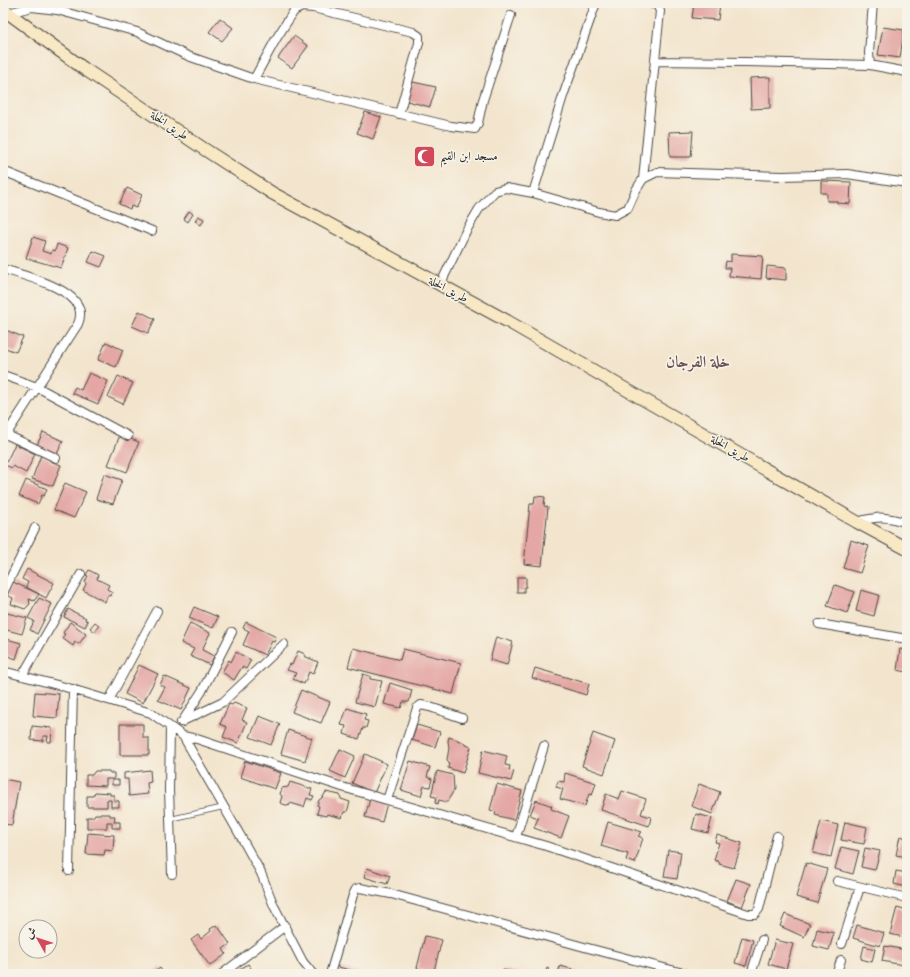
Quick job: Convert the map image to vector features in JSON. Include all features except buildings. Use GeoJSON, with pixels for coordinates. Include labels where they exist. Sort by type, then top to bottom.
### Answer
{"type":"FeatureCollection","features":[{"type":"Feature","properties":{"kind":"street"},"geometry":{"type":"LineString","coordinates":[[533,193],[563,96],[596,3],[605,3]]}},
{"type":"Feature","properties":{"kind":"street"},"geometry":{"type":"LineString","coordinates":[[440,285],[466,231],[479,209],[495,191],[506,188],[533,193],[599,212],[616,215],[628,208],[643,179],[660,11],[657,5],[649,3]]}},
{"type":"Feature","properties":{"kind":"street"},"geometry":{"type":"LineString","coordinates":[[870,65],[869,53],[873,3]]}},
{"type":"Feature","properties":{"kind":"street"},"geometry":{"type":"LineString","coordinates":[[5,11],[32,7],[63,12],[137,32],[188,56],[254,79],[451,126],[471,129],[475,129],[478,123],[483,100],[511,15]]}},
{"type":"Feature","properties":{"kind":"street"},"geometry":{"type":"LineString","coordinates":[[254,79],[276,39],[294,11],[302,7],[413,32],[419,36],[419,43],[399,114]]}},
{"type":"Feature","properties":{"kind":"street","name":"طريق الخلة"},"geometry":{"type":"LineString","coordinates":[[5,11],[83,68],[272,193],[507,321],[857,522],[907,549]]}},
{"type":"Feature","properties":{"kind":"street"},"geometry":{"type":"LineString","coordinates":[[655,61],[870,65],[907,72]]}},
{"type":"Feature","properties":{"kind":"street"},"geometry":{"type":"LineString","coordinates":[[3,171],[152,232]]}},
{"type":"Feature","properties":{"kind":"street"},"geometry":{"type":"LineString","coordinates":[[643,179],[657,172],[782,176],[847,174],[907,183]]}},
{"type":"Feature","properties":{"kind":"street"},"geometry":{"type":"LineString","coordinates":[[3,268],[56,287],[70,296],[79,308],[78,324],[4,434],[56,458]]}},
{"type":"Feature","properties":{"kind":"street"},"geometry":{"type":"LineString","coordinates":[[3,375],[37,387],[128,436]]}},
{"type":"Feature","properties":{"kind":"street"},"geometry":{"type":"LineString","coordinates":[[857,522],[881,517],[891,518],[907,523]]}},
{"type":"Feature","properties":{"kind":"street"},"geometry":{"type":"LineString","coordinates":[[3,593],[35,528]]}},
{"type":"Feature","properties":{"kind":"street"},"geometry":{"type":"LineString","coordinates":[[22,676],[81,574]]}},
{"type":"Feature","properties":{"kind":"street"},"geometry":{"type":"LineString","coordinates":[[108,700],[157,611]]}},
{"type":"Feature","properties":{"kind":"street"},"geometry":{"type":"LineString","coordinates":[[819,624],[907,639]]}},
{"type":"Feature","properties":{"kind":"street"},"geometry":{"type":"LineString","coordinates":[[172,874],[170,819],[176,731],[202,691],[232,632]]}},
{"type":"Feature","properties":{"kind":"street"},"geometry":{"type":"LineString","coordinates":[[181,722],[223,702],[284,644]]}},
{"type":"Feature","properties":{"kind":"street"},"geometry":{"type":"LineString","coordinates":[[3,671],[73,689],[151,713],[176,731],[197,739],[342,787],[546,846],[748,914],[755,914],[759,909],[777,836]]}},
{"type":"Feature","properties":{"kind":"street"},"geometry":{"type":"LineString","coordinates":[[69,871],[73,689]]}},
{"type":"Feature","properties":{"kind":"street"},"geometry":{"type":"LineString","coordinates":[[387,800],[417,708],[421,706],[430,707],[462,718]]}},
{"type":"Feature","properties":{"kind":"street"},"geometry":{"type":"LineString","coordinates":[[176,731],[224,807],[261,873],[303,962],[313,974]]}},
{"type":"Feature","properties":{"kind":"street"},"geometry":{"type":"LineString","coordinates":[[516,838],[544,746]]}},
{"type":"Feature","properties":{"kind":"street"},"geometry":{"type":"LineString","coordinates":[[837,881],[907,898]]}},
{"type":"Feature","properties":{"kind":"street"},"geometry":{"type":"LineString","coordinates":[[842,944],[860,886]]}},
{"type":"Feature","properties":{"kind":"street"},"geometry":{"type":"LineString","coordinates":[[330,974],[353,895],[356,889],[360,888],[391,894],[687,974]]}},
{"type":"Feature","properties":{"kind":"street"},"geometry":{"type":"LineString","coordinates":[[222,974],[285,926]]}},
{"type":"Feature","properties":{"kind":"street"},"geometry":{"type":"LineString","coordinates":[[751,974],[762,940]]}},
{"type":"Feature","properties":{"kind":"street"},"geometry":{"type":"LineString","coordinates":[[835,974],[841,960]]}},
{"type":"Feature","properties":{"kind":"lane"},"geometry":{"type":"LineString","coordinates":[[170,819],[224,807]]}},
{"type":"Feature","properties":{"kind":"place","name":"مسجد ابن القيم"},"geometry":{"type":"Point","coordinates":[424,157]}},
{"type":"Feature","properties":{"kind":"district","name":"خلة الفرجان"},"geometry":{"type":"Point","coordinates":[698,363]}}]}
